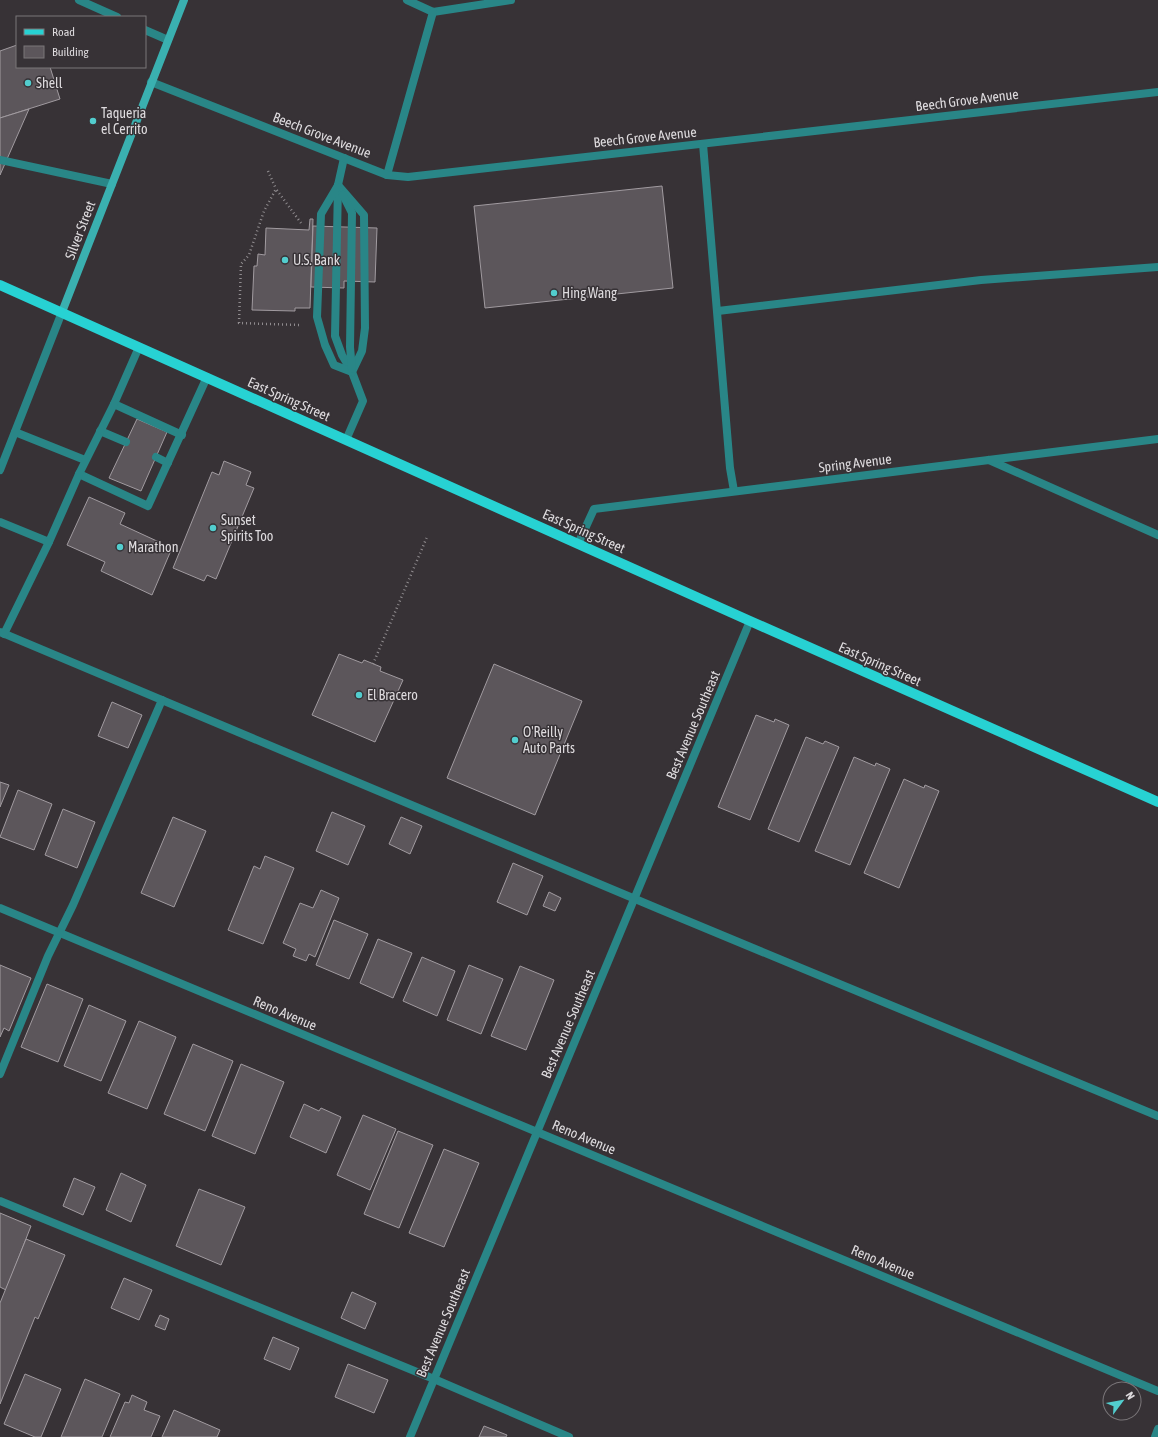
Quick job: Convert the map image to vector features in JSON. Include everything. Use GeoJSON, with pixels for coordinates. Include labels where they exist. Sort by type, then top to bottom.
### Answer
{"type":"FeatureCollection","features":[{"type":"Feature","properties":{"kind":"main road","name":"Silver Street"},"geometry":{"type":"LineString","coordinates":[[62,312],[184,0]]}},
{"type":"Feature","properties":{"kind":"main road","name":"East Spring Street"},"geometry":{"type":"LineString","coordinates":[[0,285],[1158,802]]}},
{"type":"Feature","properties":{"kind":"street"},"geometry":{"type":"LineString","coordinates":[[79,0],[115,16]]}},
{"type":"Feature","properties":{"kind":"street"},"geometry":{"type":"LineString","coordinates":[[408,0],[433,12],[511,0]]}},
{"type":"Feature","properties":{"kind":"street"},"geometry":{"type":"LineString","coordinates":[[387,175],[433,12]]}},
{"type":"Feature","properties":{"kind":"street"},"geometry":{"type":"LineString","coordinates":[[146,30],[168,40]]}},
{"type":"Feature","properties":{"kind":"street","name":"Beech Grove Avenue"},"geometry":{"type":"LineString","coordinates":[[152,82],[387,175],[408,177],[1158,92]]}},
{"type":"Feature","properties":{"kind":"street"},"geometry":{"type":"LineString","coordinates":[[703,144],[734,492]]}},
{"type":"Feature","properties":{"kind":"street"},"geometry":{"type":"LineString","coordinates":[[344,158],[338,185],[335,336],[342,355],[352,372],[363,401],[346,440]]}},
{"type":"Feature","properties":{"kind":"street"},"geometry":{"type":"LineString","coordinates":[[0,160],[112,184]]}},
{"type":"Feature","properties":{"kind":"street"},"geometry":{"type":"LineString","coordinates":[[338,185],[352,213],[350,347],[352,372]]}},
{"type":"Feature","properties":{"kind":"street"},"geometry":{"type":"LineString","coordinates":[[338,185],[364,215],[365,328],[362,351],[352,372]]}},
{"type":"Feature","properties":{"kind":"street"},"geometry":{"type":"LineString","coordinates":[[338,185],[321,214],[317,317],[325,345],[334,365],[352,372]]}},
{"type":"Feature","properties":{"kind":"street"},"geometry":{"type":"LineString","coordinates":[[718,311],[981,280],[1158,267]]}},
{"type":"Feature","properties":{"kind":"street","name":"Silver Street"},"geometry":{"type":"LineString","coordinates":[[0,470],[62,312]]}},
{"type":"Feature","properties":{"kind":"street"},"geometry":{"type":"LineString","coordinates":[[139,347],[114,404],[85,460],[49,542],[2,633],[1158,1116]]}},
{"type":"Feature","properties":{"kind":"street"},"geometry":{"type":"LineString","coordinates":[[79,474],[148,506],[182,435],[207,377]]}},
{"type":"Feature","properties":{"kind":"street"},"geometry":{"type":"LineString","coordinates":[[114,404],[182,435]]}},
{"type":"Feature","properties":{"kind":"street"},"geometry":{"type":"LineString","coordinates":[[100,431],[126,442]]}},
{"type":"Feature","properties":{"kind":"street"},"geometry":{"type":"LineString","coordinates":[[15,432],[85,460]]}},
{"type":"Feature","properties":{"kind":"street","name":"Spring Avenue"},"geometry":{"type":"LineString","coordinates":[[578,544],[594,509],[1158,439]]}},
{"type":"Feature","properties":{"kind":"street"},"geometry":{"type":"LineString","coordinates":[[156,456],[168,463]]}},
{"type":"Feature","properties":{"kind":"street"},"geometry":{"type":"LineString","coordinates":[[989,460],[1158,535]]}},
{"type":"Feature","properties":{"kind":"street"},"geometry":{"type":"LineString","coordinates":[[0,522],[49,542]]}},
{"type":"Feature","properties":{"kind":"street","name":"Best Avenue Southeast"},"geometry":{"type":"LineString","coordinates":[[410,1437],[750,621]]}},
{"type":"Feature","properties":{"kind":"street"},"geometry":{"type":"LineString","coordinates":[[0,1074],[48,956],[162,700]]}},
{"type":"Feature","properties":{"kind":"street","name":"Reno Avenue"},"geometry":{"type":"LineString","coordinates":[[0,908],[1158,1391]]}},
{"type":"Feature","properties":{"kind":"street"},"geometry":{"type":"LineString","coordinates":[[0,1201],[434,1379],[569,1437]]}},
{"type":"Feature","properties":{"kind":"street"},"geometry":{"type":"LineString","coordinates":[[1155,1437],[1158,1429]]}},
{"type":"Feature","properties":{"kind":"path"},"geometry":{"type":"LineString","coordinates":[[268,171],[276,189],[302,224]]}},
{"type":"Feature","properties":{"kind":"path"},"geometry":{"type":"LineString","coordinates":[[276,189],[264,211],[249,254],[240,264],[239,323],[306,325]]}},
{"type":"Feature","properties":{"kind":"path"},"geometry":{"type":"LineString","coordinates":[[373,664],[427,537]]}},
{"type":"Feature","properties":{"kind":"building","name":"Shell"},"geometry":{"type":"Polygon","coordinates":[[[16,45],[16,68],[50,68],[60,99],[0,118],[0,51],[16,45]]]}},
{"type":"Feature","properties":{"kind":"building"},"geometry":{"type":"Polygon","coordinates":[[[29,109],[0,175],[0,118],[29,109]]]}},
{"type":"Feature","properties":{"kind":"building"},"geometry":{"type":"Polygon","coordinates":[[[662,186],[673,288],[485,308],[474,206],[662,186]]]}},
{"type":"Feature","properties":{"kind":"building","name":"U.S. Bank"},"geometry":{"type":"Polygon","coordinates":[[[310,219],[313,219],[310,308],[295,308],[295,311],[252,310],[254,266],[257,266],[258,254],[265,255],[266,228],[309,230],[310,219]]]}},
{"type":"Feature","properties":{"kind":"building"},"geometry":{"type":"Polygon","coordinates":[[[313,226],[377,228],[375,282],[344,281],[344,288],[311,287],[313,226]]]}},
{"type":"Feature","properties":{"kind":"building"},"geometry":{"type":"Polygon","coordinates":[[[137,419],[167,432],[141,491],[109,478],[137,419]]]}},
{"type":"Feature","properties":{"kind":"building","name":"Sunset Spirits Too"},"geometry":{"type":"Polygon","coordinates":[[[224,461],[251,472],[246,485],[254,488],[216,579],[207,575],[204,581],[173,568],[212,472],[219,475],[224,461]]]}},
{"type":"Feature","properties":{"kind":"building","name":"Marathon"},"geometry":{"type":"Polygon","coordinates":[[[89,497],[125,513],[120,524],[172,548],[152,595],[101,571],[105,562],[67,545],[89,497]]]}},
{"type":"Feature","properties":{"kind":"building","name":"El Bracero"},"geometry":{"type":"Polygon","coordinates":[[[339,654],[362,663],[364,660],[381,667],[380,671],[403,680],[375,742],[312,715],[339,654]]]}},
{"type":"Feature","properties":{"kind":"building","name":"O'Reilly Auto Parts"},"geometry":{"type":"Polygon","coordinates":[[[494,664],[582,701],[535,815],[447,778],[494,664]]]}},
{"type":"Feature","properties":{"kind":"building"},"geometry":{"type":"Polygon","coordinates":[[[112,702],[142,715],[128,748],[98,736],[112,702]]]}},
{"type":"Feature","properties":{"kind":"building"},"geometry":{"type":"Polygon","coordinates":[[[756,715],[774,722],[775,719],[789,725],[750,820],[718,807],[756,715]]]}},
{"type":"Feature","properties":{"kind":"building"},"geometry":{"type":"Polygon","coordinates":[[[806,737],[823,744],[825,741],[839,747],[799,842],[768,829],[806,737]]]}},
{"type":"Feature","properties":{"kind":"building"},"geometry":{"type":"Polygon","coordinates":[[[854,757],[875,766],[876,763],[890,769],[850,865],[815,851],[854,757]]]}},
{"type":"Feature","properties":{"kind":"building"},"geometry":{"type":"Polygon","coordinates":[[[904,779],[924,788],[925,785],[939,791],[899,888],[864,873],[904,779]]]}},
{"type":"Feature","properties":{"kind":"building"},"geometry":{"type":"Polygon","coordinates":[[[0,782],[9,785],[0,807],[0,782]]]}},
{"type":"Feature","properties":{"kind":"building"},"geometry":{"type":"Polygon","coordinates":[[[18,790],[52,804],[34,850],[0,837],[18,790]]]}},
{"type":"Feature","properties":{"kind":"building"},"geometry":{"type":"Polygon","coordinates":[[[63,809],[95,822],[77,868],[45,855],[63,809]]]}},
{"type":"Feature","properties":{"kind":"building"},"geometry":{"type":"Polygon","coordinates":[[[332,812],[365,826],[348,865],[316,851],[332,812]]]}},
{"type":"Feature","properties":{"kind":"building"},"geometry":{"type":"Polygon","coordinates":[[[173,817],[206,831],[174,907],[141,893],[173,817]]]}},
{"type":"Feature","properties":{"kind":"building"},"geometry":{"type":"Polygon","coordinates":[[[401,817],[422,826],[410,854],[389,844],[401,817]]]}},
{"type":"Feature","properties":{"kind":"building"},"geometry":{"type":"Polygon","coordinates":[[[265,856],[294,868],[263,944],[228,930],[254,866],[260,869],[265,856]]]}},
{"type":"Feature","properties":{"kind":"building"},"geometry":{"type":"Polygon","coordinates":[[[513,863],[543,876],[527,915],[497,902],[513,863]]]}},
{"type":"Feature","properties":{"kind":"building"},"geometry":{"type":"Polygon","coordinates":[[[321,890],[339,898],[315,957],[309,954],[306,961],[293,956],[296,949],[283,943],[300,903],[313,908],[321,890]]]}},
{"type":"Feature","properties":{"kind":"building"},"geometry":{"type":"Polygon","coordinates":[[[549,892],[561,898],[555,911],[543,906],[549,892]]]}},
{"type":"Feature","properties":{"kind":"building"},"geometry":{"type":"Polygon","coordinates":[[[334,920],[368,934],[349,979],[316,965],[334,920]]]}},
{"type":"Feature","properties":{"kind":"building"},"geometry":{"type":"Polygon","coordinates":[[[378,939],[412,953],[393,998],[360,983],[378,939]]]}},
{"type":"Feature","properties":{"kind":"building"},"geometry":{"type":"Polygon","coordinates":[[[422,957],[455,971],[437,1016],[403,1001],[422,957]]]}},
{"type":"Feature","properties":{"kind":"building"},"geometry":{"type":"Polygon","coordinates":[[[0,965],[31,978],[9,1031],[4,1028],[0,1037],[0,965]]]}},
{"type":"Feature","properties":{"kind":"building"},"geometry":{"type":"Polygon","coordinates":[[[469,965],[503,979],[481,1034],[447,1020],[469,965]]]}},
{"type":"Feature","properties":{"kind":"building"},"geometry":{"type":"Polygon","coordinates":[[[520,966],[554,980],[526,1050],[491,1036],[520,966]]]}},
{"type":"Feature","properties":{"kind":"building"},"geometry":{"type":"Polygon","coordinates":[[[47,984],[83,999],[58,1062],[21,1047],[47,984]]]}},
{"type":"Feature","properties":{"kind":"building"},"geometry":{"type":"Polygon","coordinates":[[[89,1005],[126,1021],[101,1081],[64,1066],[89,1005]]]}},
{"type":"Feature","properties":{"kind":"building"},"geometry":{"type":"Polygon","coordinates":[[[139,1021],[176,1037],[147,1109],[108,1093],[139,1021]]]}},
{"type":"Feature","properties":{"kind":"building"},"geometry":{"type":"Polygon","coordinates":[[[193,1044],[233,1061],[205,1131],[164,1114],[193,1044]]]}},
{"type":"Feature","properties":{"kind":"building"},"geometry":{"type":"Polygon","coordinates":[[[241,1064],[284,1082],[255,1154],[212,1136],[241,1064]]]}},
{"type":"Feature","properties":{"kind":"building"},"geometry":{"type":"Polygon","coordinates":[[[304,1104],[319,1111],[321,1108],[341,1117],[326,1153],[290,1137],[304,1104]]]}},
{"type":"Feature","properties":{"kind":"building"},"geometry":{"type":"Polygon","coordinates":[[[363,1115],[396,1129],[370,1190],[337,1175],[363,1115]]]}},
{"type":"Feature","properties":{"kind":"building"},"geometry":{"type":"Polygon","coordinates":[[[398,1131],[433,1145],[399,1228],[364,1214],[398,1131]]]}},
{"type":"Feature","properties":{"kind":"building"},"geometry":{"type":"Polygon","coordinates":[[[444,1149],[479,1163],[444,1247],[409,1233],[444,1149]]]}},
{"type":"Feature","properties":{"kind":"building"},"geometry":{"type":"Polygon","coordinates":[[[121,1173],[146,1185],[131,1222],[106,1210],[121,1173]]]}},
{"type":"Feature","properties":{"kind":"building"},"geometry":{"type":"Polygon","coordinates":[[[74,1178],[95,1187],[83,1215],[63,1206],[74,1178]]]}},
{"type":"Feature","properties":{"kind":"building"},"geometry":{"type":"Polygon","coordinates":[[[199,1189],[245,1207],[221,1265],[176,1246],[199,1189]]]}},
{"type":"Feature","properties":{"kind":"building"},"geometry":{"type":"Polygon","coordinates":[[[0,1213],[31,1226],[6,1290],[0,1287],[0,1213]]]}},
{"type":"Feature","properties":{"kind":"building"},"geometry":{"type":"Polygon","coordinates":[[[26,1239],[65,1255],[38,1319],[35,1317],[0,1404],[0,1303],[26,1239]]]}},
{"type":"Feature","properties":{"kind":"building"},"geometry":{"type":"Polygon","coordinates":[[[124,1278],[152,1290],[139,1320],[111,1308],[124,1278]]]}},
{"type":"Feature","properties":{"kind":"building"},"geometry":{"type":"Polygon","coordinates":[[[352,1292],[376,1303],[365,1329],[341,1318],[352,1292]]]}},
{"type":"Feature","properties":{"kind":"building"},"geometry":{"type":"Polygon","coordinates":[[[160,1315],[169,1319],[165,1330],[155,1326],[160,1315]]]}},
{"type":"Feature","properties":{"kind":"building"},"geometry":{"type":"Polygon","coordinates":[[[273,1337],[299,1348],[290,1370],[264,1359],[273,1337]]]}},
{"type":"Feature","properties":{"kind":"building"},"geometry":{"type":"Polygon","coordinates":[[[348,1364],[388,1380],[374,1413],[335,1397],[348,1364]]]}},
{"type":"Feature","properties":{"kind":"building"},"geometry":{"type":"Polygon","coordinates":[[[25,1374],[61,1389],[41,1437],[35,1437],[4,1424],[25,1374]]]}},
{"type":"Feature","properties":{"kind":"building"},"geometry":{"type":"Polygon","coordinates":[[[85,1379],[120,1394],[102,1437],[61,1437],[85,1379]]]}},
{"type":"Feature","properties":{"kind":"building"},"geometry":{"type":"Polygon","coordinates":[[[132,1395],[147,1402],[144,1410],[160,1416],[151,1437],[110,1437],[125,1402],[129,1403],[132,1395]]]}},
{"type":"Feature","properties":{"kind":"building"},"geometry":{"type":"Polygon","coordinates":[[[174,1410],[220,1430],[217,1437],[162,1437],[174,1410]]]}},
{"type":"Feature","properties":{"kind":"building"},"geometry":{"type":"Polygon","coordinates":[[[484,1426],[507,1435],[506,1437],[479,1437],[484,1426]]]}},
{"type":"Feature","properties":{"kind":"place","name":"Shell"},"geometry":{"type":"Point","coordinates":[28,83]}},
{"type":"Feature","properties":{"kind":"place","name":"Taqueria el Cerrito"},"geometry":{"type":"Point","coordinates":[93,121]}},
{"type":"Feature","properties":{"kind":"place","name":"U.S. Bank"},"geometry":{"type":"Point","coordinates":[285,260]}},
{"type":"Feature","properties":{"kind":"place","name":"Hing Wang"},"geometry":{"type":"Point","coordinates":[554,293]}},
{"type":"Feature","properties":{"kind":"place","name":"Sunset Spirits Too"},"geometry":{"type":"Point","coordinates":[213,528]}},
{"type":"Feature","properties":{"kind":"place","name":"Marathon"},"geometry":{"type":"Point","coordinates":[120,547]}},
{"type":"Feature","properties":{"kind":"place","name":"El Bracero"},"geometry":{"type":"Point","coordinates":[359,695]}},
{"type":"Feature","properties":{"kind":"place","name":"O'Reilly Auto Parts"},"geometry":{"type":"Point","coordinates":[515,740]}}]}
